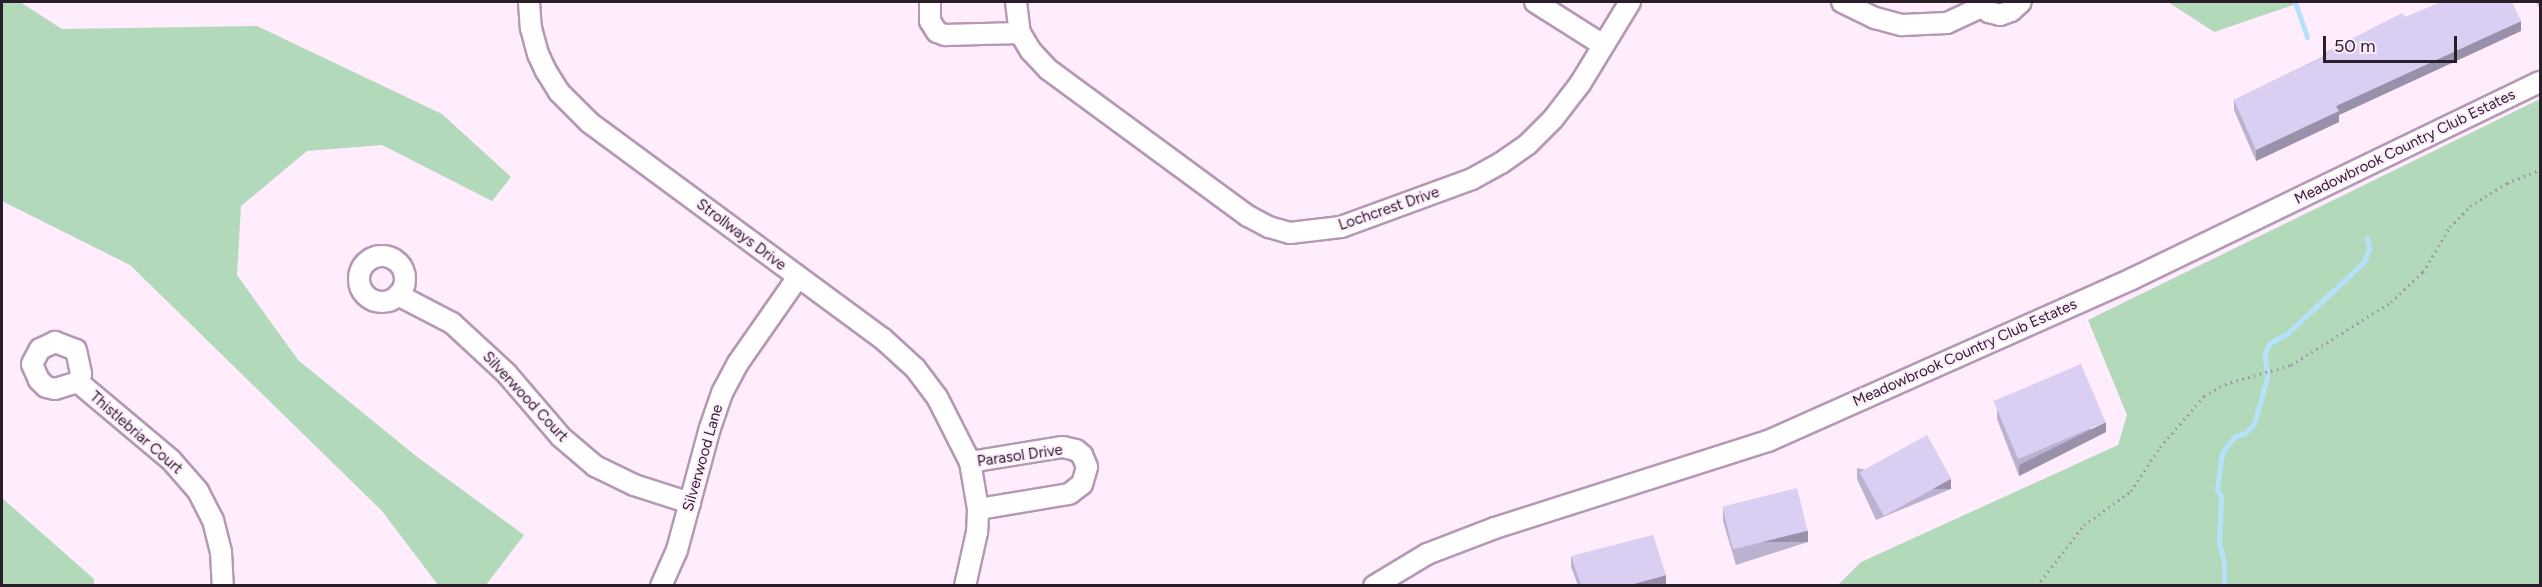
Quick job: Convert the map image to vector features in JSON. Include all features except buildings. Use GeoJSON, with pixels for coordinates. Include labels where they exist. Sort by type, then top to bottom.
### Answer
{"type":"FeatureCollection","features":[{"type":"Feature","properties":{"kind":"street","name":"Strollways Drive"},"geometry":{"type":"LineString","coordinates":[[529,2],[531,28],[538,54],[558,92],[590,123],[882,338],[915,368],[937,397],[970,462]]}},
{"type":"Feature","properties":{"kind":"street"},"geometry":{"type":"LineString","coordinates":[[930,2],[930,21],[938,32],[945,35],[1020,33]]}},
{"type":"Feature","properties":{"kind":"street","name":"Lochcrest Drive"},"geometry":{"type":"LineString","coordinates":[[1016,2],[1020,33],[1031,51],[1059,77],[1248,216],[1269,227],[1290,233],[1341,227],[1472,179],[1501,163],[1528,144],[1553,119],[1580,84],[1630,2]]}},
{"type":"Feature","properties":{"kind":"street"},"geometry":{"type":"LineString","coordinates":[[1535,2],[1603,45]]}},
{"type":"Feature","properties":{"kind":"street"},"geometry":{"type":"LineString","coordinates":[[1842,2],[1875,18],[1902,25],[1947,23],[1981,4],[2000,15],[2011,11],[2021,2]]}},
{"type":"Feature","properties":{"kind":"street","name":"Meadowbrook Country Club Estates"},"geometry":{"type":"LineString","coordinates":[[1374,585],[1427,555],[1495,528],[1768,441],[2132,279],[2541,82]]}},
{"type":"Feature","properties":{"kind":"street","name":"Silverwood Lane"},"geometry":{"type":"LineString","coordinates":[[661,585],[677,550],[710,428],[722,393],[738,363],[798,277]]}},
{"type":"Feature","properties":{"kind":"street","name":"Silverwood Court"},"geometry":{"type":"LineString","coordinates":[[398,295],[452,323],[507,374],[561,437],[595,466],[634,485],[690,503]]}},
{"type":"Feature","properties":{"kind":"street","name":"Thistlebriar Court"},"geometry":{"type":"LineString","coordinates":[[78,382],[171,460],[198,491],[213,520],[221,552],[223,585]]}},
{"type":"Feature","properties":{"kind":"street","name":"Parasol Drive"},"geometry":{"type":"LineString","coordinates":[[965,585],[976,532],[978,509],[970,462],[1063,447],[1076,450],[1082,455],[1087,467],[1082,484],[1069,494],[978,509]]}},
{"type":"Feature","properties":{"kind":"path"},"geometry":{"type":"LineString","coordinates":[[2037,585],[2084,525],[2131,491],[2160,447],[2204,396],[2225,384],[2291,365],[2391,302],[2423,272],[2450,227],[2470,206],[2506,183],[2541,170]]}},
{"type":"Feature","properties":{"kind":"green space"},"geometry":{"type":"Polygon","coordinates":[[[2,2],[20,2],[62,29],[257,26],[442,114],[511,177],[492,201],[382,145],[307,151],[241,206],[237,275],[298,360],[416,456],[524,535],[486,585],[438,585],[382,511],[130,265],[2,201],[2,2]]]}},
{"type":"Feature","properties":{"kind":"green space"},"geometry":{"type":"Polygon","coordinates":[[[2168,2],[2302,2],[2214,32],[2168,2]]]}},
{"type":"Feature","properties":{"kind":"green space"},"geometry":{"type":"Polygon","coordinates":[[[2540,99],[2540,585],[1838,585],[1861,562],[2118,445],[2127,415],[2088,320],[2540,99]]]}},
{"type":"Feature","properties":{"kind":"green space"},"geometry":{"type":"Polygon","coordinates":[[[2,498],[94,579],[94,585],[2,585],[2,498]]]}},
{"type":"Feature","properties":{"kind":"waterway"},"geometry":{"type":"LineString","coordinates":[[2295,2],[2307,37]]}},
{"type":"Feature","properties":{"kind":"waterway"},"geometry":{"type":"LineString","coordinates":[[2224,586],[2224,562],[2219,542],[2221,496],[2217,489],[2222,453],[2234,437],[2245,433],[2254,424],[2267,378],[2265,354],[2269,344],[2288,333],[2364,262],[2369,249],[2367,238]]}}]}
